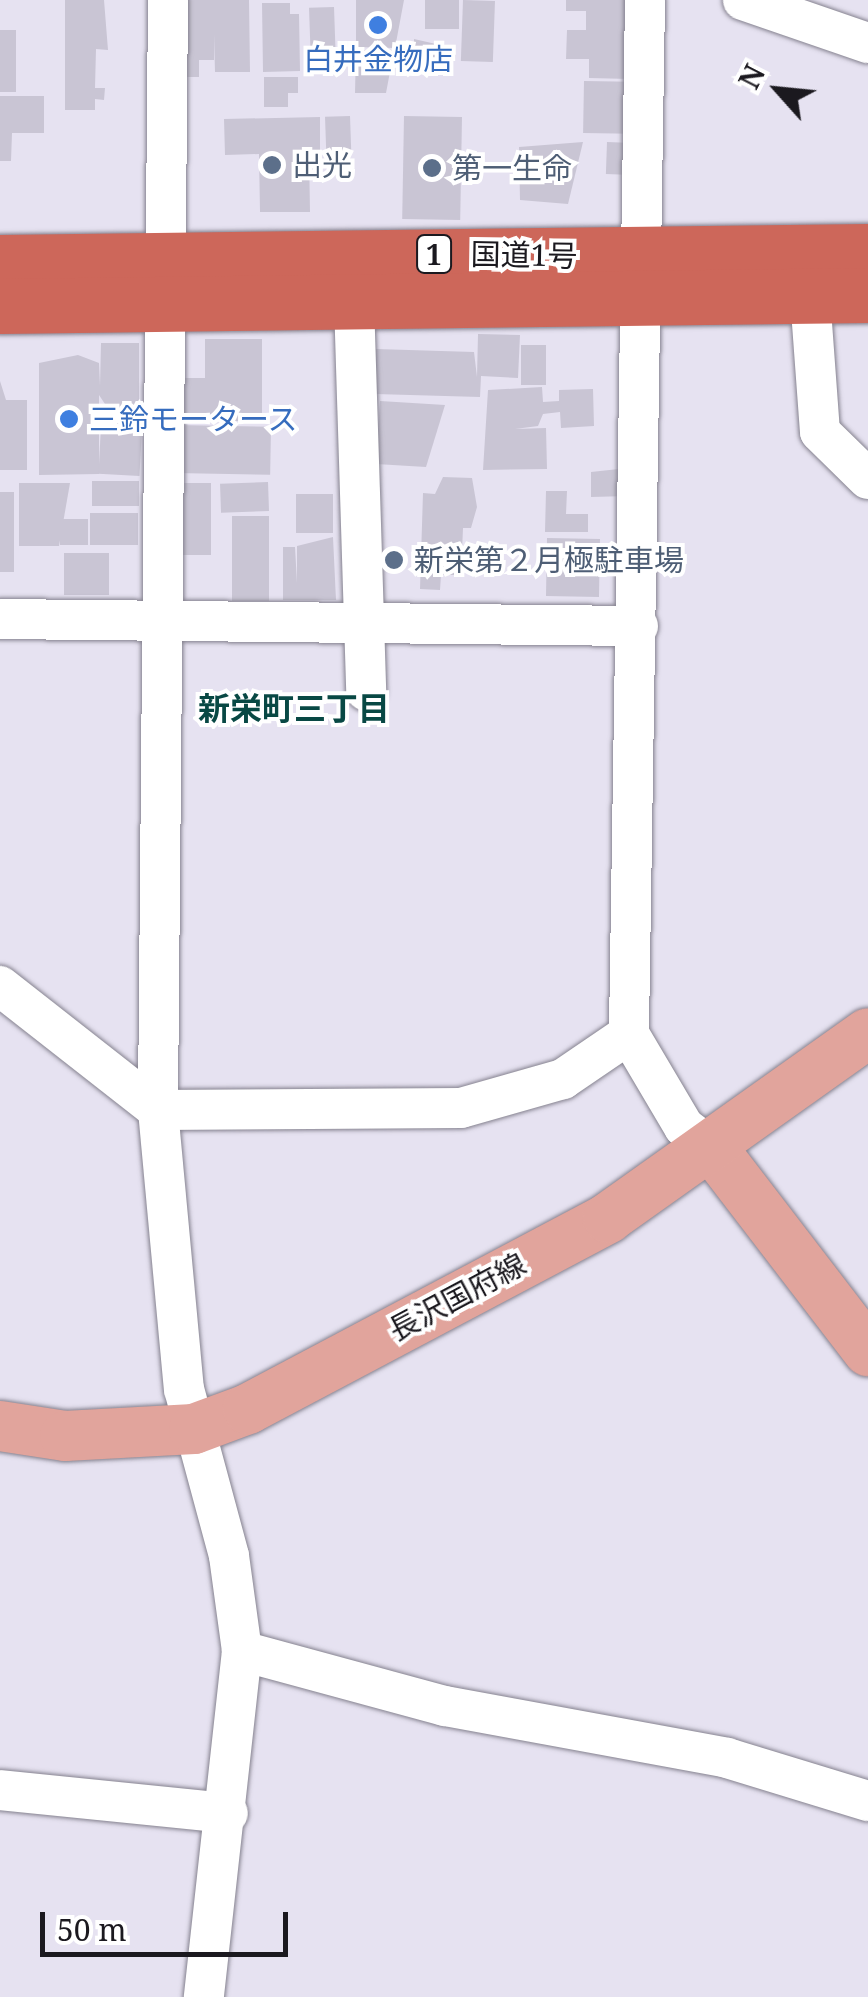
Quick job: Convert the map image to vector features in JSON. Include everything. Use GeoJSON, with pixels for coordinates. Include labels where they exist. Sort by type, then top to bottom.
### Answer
{"type":"FeatureCollection","features":[{"type":"Feature","properties":{"kind":"highway","name":"国道1号"},"geometry":{"type":"LineString","coordinates":[[0,262],[354,302],[642,278],[868,252]]}},
{"type":"Feature","properties":{"kind":"highway","name":"国道1号"},"geometry":{"type":"LineString","coordinates":[[0,306],[160,282],[642,278],[810,296],[868,295]]}},
{"type":"Feature","properties":{"kind":"main road","name":"長沢国府線"},"geometry":{"type":"LineString","coordinates":[[0,1426],[65,1436],[194,1430],[608,1218],[714,1149],[868,1033]]}},
{"type":"Feature","properties":{"kind":"main road"},"geometry":{"type":"LineString","coordinates":[[714,1149],[868,1352]]}},
{"type":"Feature","properties":{"kind":"street"},"geometry":{"type":"LineString","coordinates":[[168,0],[160,282],[158,1110],[194,1430],[242,1651],[228,1812],[204,1997]]}},
{"type":"Feature","properties":{"kind":"street"},"geometry":{"type":"LineString","coordinates":[[646,0],[629,1034],[684,1127],[714,1149]]}},
{"type":"Feature","properties":{"kind":"street"},"geometry":{"type":"LineString","coordinates":[[743,0],[868,43]]}},
{"type":"Feature","properties":{"kind":"street"},"geometry":{"type":"LineString","coordinates":[[810,296],[820,432],[868,479]]}},
{"type":"Feature","properties":{"kind":"street"},"geometry":{"type":"LineString","coordinates":[[354,302],[366,692]]}},
{"type":"Feature","properties":{"kind":"street"},"geometry":{"type":"LineString","coordinates":[[0,619],[160,616],[638,626]]}},
{"type":"Feature","properties":{"kind":"street"},"geometry":{"type":"LineString","coordinates":[[0,986],[158,1110],[461,1108],[563,1079],[629,1034]]}},
{"type":"Feature","properties":{"kind":"street"},"geometry":{"type":"LineString","coordinates":[[242,1651],[445,1706],[727,1758],[868,1801]]}},
{"type":"Feature","properties":{"kind":"street"},"geometry":{"type":"LineString","coordinates":[[0,1790],[156,1798],[228,1812]]}},
{"type":"Feature","properties":{"kind":"building"},"geometry":{"type":"Polygon","coordinates":[[[65,0],[104,0],[108,50],[96,49],[95,88],[105,88],[104,100],[95,99],[95,110],[65,110],[65,0]]]}},
{"type":"Feature","properties":{"kind":"building"},"geometry":{"type":"Polygon","coordinates":[[[184,0],[249,0],[250,72],[215,72],[214,34],[214,60],[199,60],[199,77],[183,77],[184,0]]]}},
{"type":"Feature","properties":{"kind":"building","name":"白井金物店"},"geometry":{"type":"Polygon","coordinates":[[[356,0],[404,0],[395,48],[356,47],[356,0]]]}},
{"type":"Feature","properties":{"kind":"building"},"geometry":{"type":"Polygon","coordinates":[[[425,0],[459,0],[459,29],[425,29],[425,0]]]}},
{"type":"Feature","properties":{"kind":"building"},"geometry":{"type":"Polygon","coordinates":[[[463,0],[495,1],[493,62],[461,61],[463,0]]]}},
{"type":"Feature","properties":{"kind":"building"},"geometry":{"type":"Polygon","coordinates":[[[566,0],[631,0],[630,79],[589,78],[589,59],[566,59],[567,30],[586,30],[586,11],[566,11],[566,0]]]}},
{"type":"Feature","properties":{"kind":"building"},"geometry":{"type":"Polygon","coordinates":[[[262,3],[290,3],[290,14],[299,14],[300,71],[263,72],[262,3]]]}},
{"type":"Feature","properties":{"kind":"building"},"geometry":{"type":"Polygon","coordinates":[[[334,7],[336,61],[311,62],[309,8],[334,7]]]}},
{"type":"Feature","properties":{"kind":"building"},"geometry":{"type":"Polygon","coordinates":[[[0,30],[16,30],[16,92],[0,92],[0,30]]]}},
{"type":"Feature","properties":{"kind":"building"},"geometry":{"type":"Polygon","coordinates":[[[414,39],[436,44],[435,63],[414,63],[414,39]]]}},
{"type":"Feature","properties":{"kind":"building"},"geometry":{"type":"Polygon","coordinates":[[[356,50],[394,50],[386,93],[355,93],[356,50]]]}},
{"type":"Feature","properties":{"kind":"building"},"geometry":{"type":"Polygon","coordinates":[[[264,77],[298,77],[298,93],[288,93],[288,107],[264,107],[264,77]]]}},
{"type":"Feature","properties":{"kind":"building"},"geometry":{"type":"Polygon","coordinates":[[[584,81],[631,82],[630,134],[583,133],[584,81]]]}},
{"type":"Feature","properties":{"kind":"building"},"geometry":{"type":"Polygon","coordinates":[[[0,96],[44,96],[44,133],[12,133],[11,161],[0,161],[0,96]]]}},
{"type":"Feature","properties":{"kind":"building"},"geometry":{"type":"Polygon","coordinates":[[[350,116],[351,153],[326,154],[325,117],[350,116]]]}},
{"type":"Feature","properties":{"kind":"building","name":"第一生命"},"geometry":{"type":"Polygon","coordinates":[[[404,116],[462,117],[460,220],[402,219],[404,116]]]}},
{"type":"Feature","properties":{"kind":"building"},"geometry":{"type":"Polygon","coordinates":[[[320,117],[320,153],[309,153],[310,212],[260,212],[259,154],[225,155],[224,119],[320,117]]]}},
{"type":"Feature","properties":{"kind":"building"},"geometry":{"type":"Polygon","coordinates":[[[583,142],[568,204],[520,200],[519,147],[583,142]]]}},
{"type":"Feature","properties":{"kind":"building"},"geometry":{"type":"Polygon","coordinates":[[[607,142],[633,143],[632,175],[606,174],[607,142]]]}},
{"type":"Feature","properties":{"kind":"building"},"geometry":{"type":"Polygon","coordinates":[[[478,334],[520,335],[518,378],[481,376],[480,397],[375,394],[376,349],[474,352],[477,377],[478,334]]]}},
{"type":"Feature","properties":{"kind":"building"},"geometry":{"type":"Polygon","coordinates":[[[205,339],[262,339],[262,421],[173,421],[174,378],[205,378],[205,339]]]}},
{"type":"Feature","properties":{"kind":"building","name":"三鈴モータース"},"geometry":{"type":"Polygon","coordinates":[[[101,343],[139,343],[139,406],[107,407],[99,395],[99,474],[39,475],[39,363],[78,355],[99,363],[100,386],[101,343]]]}},
{"type":"Feature","properties":{"kind":"building"},"geometry":{"type":"Polygon","coordinates":[[[521,345],[546,345],[546,385],[521,385],[521,345]]]}},
{"type":"Feature","properties":{"kind":"building"},"geometry":{"type":"Polygon","coordinates":[[[0,381],[6,400],[27,400],[27,470],[0,470],[0,381]]]}},
{"type":"Feature","properties":{"kind":"building"},"geometry":{"type":"Polygon","coordinates":[[[542,387],[543,402],[559,401],[559,390],[593,389],[594,426],[561,428],[560,412],[543,414],[538,426],[515,429],[546,428],[547,469],[483,470],[488,390],[542,387]]]}},
{"type":"Feature","properties":{"kind":"building"},"geometry":{"type":"Polygon","coordinates":[[[380,401],[445,405],[426,467],[376,464],[380,401]]]}},
{"type":"Feature","properties":{"kind":"building"},"geometry":{"type":"Polygon","coordinates":[[[102,406],[143,408],[139,476],[98,474],[102,406]]]}},
{"type":"Feature","properties":{"kind":"building"},"geometry":{"type":"Polygon","coordinates":[[[175,425],[271,427],[270,475],[174,473],[175,425]]]}},
{"type":"Feature","properties":{"kind":"building"},"geometry":{"type":"Polygon","coordinates":[[[628,468],[628,496],[591,497],[591,472],[628,468]]]}},
{"type":"Feature","properties":{"kind":"building"},"geometry":{"type":"Polygon","coordinates":[[[443,477],[472,478],[477,507],[471,528],[463,528],[461,575],[441,575],[440,590],[420,589],[423,493],[435,494],[443,477]]]}},
{"type":"Feature","properties":{"kind":"building"},"geometry":{"type":"Polygon","coordinates":[[[92,481],[139,481],[139,506],[92,506],[92,481]]]}},
{"type":"Feature","properties":{"kind":"building"},"geometry":{"type":"Polygon","coordinates":[[[268,482],[269,511],[221,513],[220,484],[268,482]]]}},
{"type":"Feature","properties":{"kind":"building"},"geometry":{"type":"Polygon","coordinates":[[[19,483],[70,483],[59,546],[19,546],[19,483]]]}},
{"type":"Feature","properties":{"kind":"building"},"geometry":{"type":"Polygon","coordinates":[[[177,483],[211,483],[211,555],[177,555],[177,483]]]}},
{"type":"Feature","properties":{"kind":"building"},"geometry":{"type":"Polygon","coordinates":[[[546,491],[567,491],[566,514],[588,514],[588,532],[545,532],[546,491]]]}},
{"type":"Feature","properties":{"kind":"building"},"geometry":{"type":"Polygon","coordinates":[[[0,492],[14,492],[14,572],[0,572],[0,492]]]}},
{"type":"Feature","properties":{"kind":"building"},"geometry":{"type":"Polygon","coordinates":[[[296,494],[333,494],[333,533],[296,533],[296,494]]]}},
{"type":"Feature","properties":{"kind":"building"},"geometry":{"type":"Polygon","coordinates":[[[90,513],[138,513],[138,545],[90,545],[90,513]]]}},
{"type":"Feature","properties":{"kind":"building"},"geometry":{"type":"Polygon","coordinates":[[[232,516],[269,516],[269,601],[232,601],[232,516]]]}},
{"type":"Feature","properties":{"kind":"building"},"geometry":{"type":"Polygon","coordinates":[[[60,519],[88,519],[88,545],[60,545],[60,519]]]}},
{"type":"Feature","properties":{"kind":"building"},"geometry":{"type":"Polygon","coordinates":[[[333,537],[336,600],[283,600],[283,547],[295,547],[297,583],[297,546],[333,537]]]}},
{"type":"Feature","properties":{"kind":"building"},"geometry":{"type":"Polygon","coordinates":[[[547,538],[600,539],[599,597],[546,596],[547,538]]]}},
{"type":"Feature","properties":{"kind":"building"},"geometry":{"type":"Polygon","coordinates":[[[64,553],[109,553],[109,595],[64,595],[64,553]]]}},
{"type":"Feature","properties":{"kind":"place","name":"白井金物店"},"geometry":{"type":"Point","coordinates":[378,25]}},
{"type":"Feature","properties":{"kind":"place","name":"出光"},"geometry":{"type":"Point","coordinates":[272,165]}},
{"type":"Feature","properties":{"kind":"place","name":"第一生命"},"geometry":{"type":"Point","coordinates":[432,168]}},
{"type":"Feature","properties":{"kind":"place","name":"三鈴モータース"},"geometry":{"type":"Point","coordinates":[69,419]}},
{"type":"Feature","properties":{"kind":"place","name":"新栄第２月極駐車場"},"geometry":{"type":"Point","coordinates":[394,560]}},
{"type":"Feature","properties":{"kind":"district","name":"新栄町三丁目"},"geometry":{"type":"Point","coordinates":[294,708]}}]}
